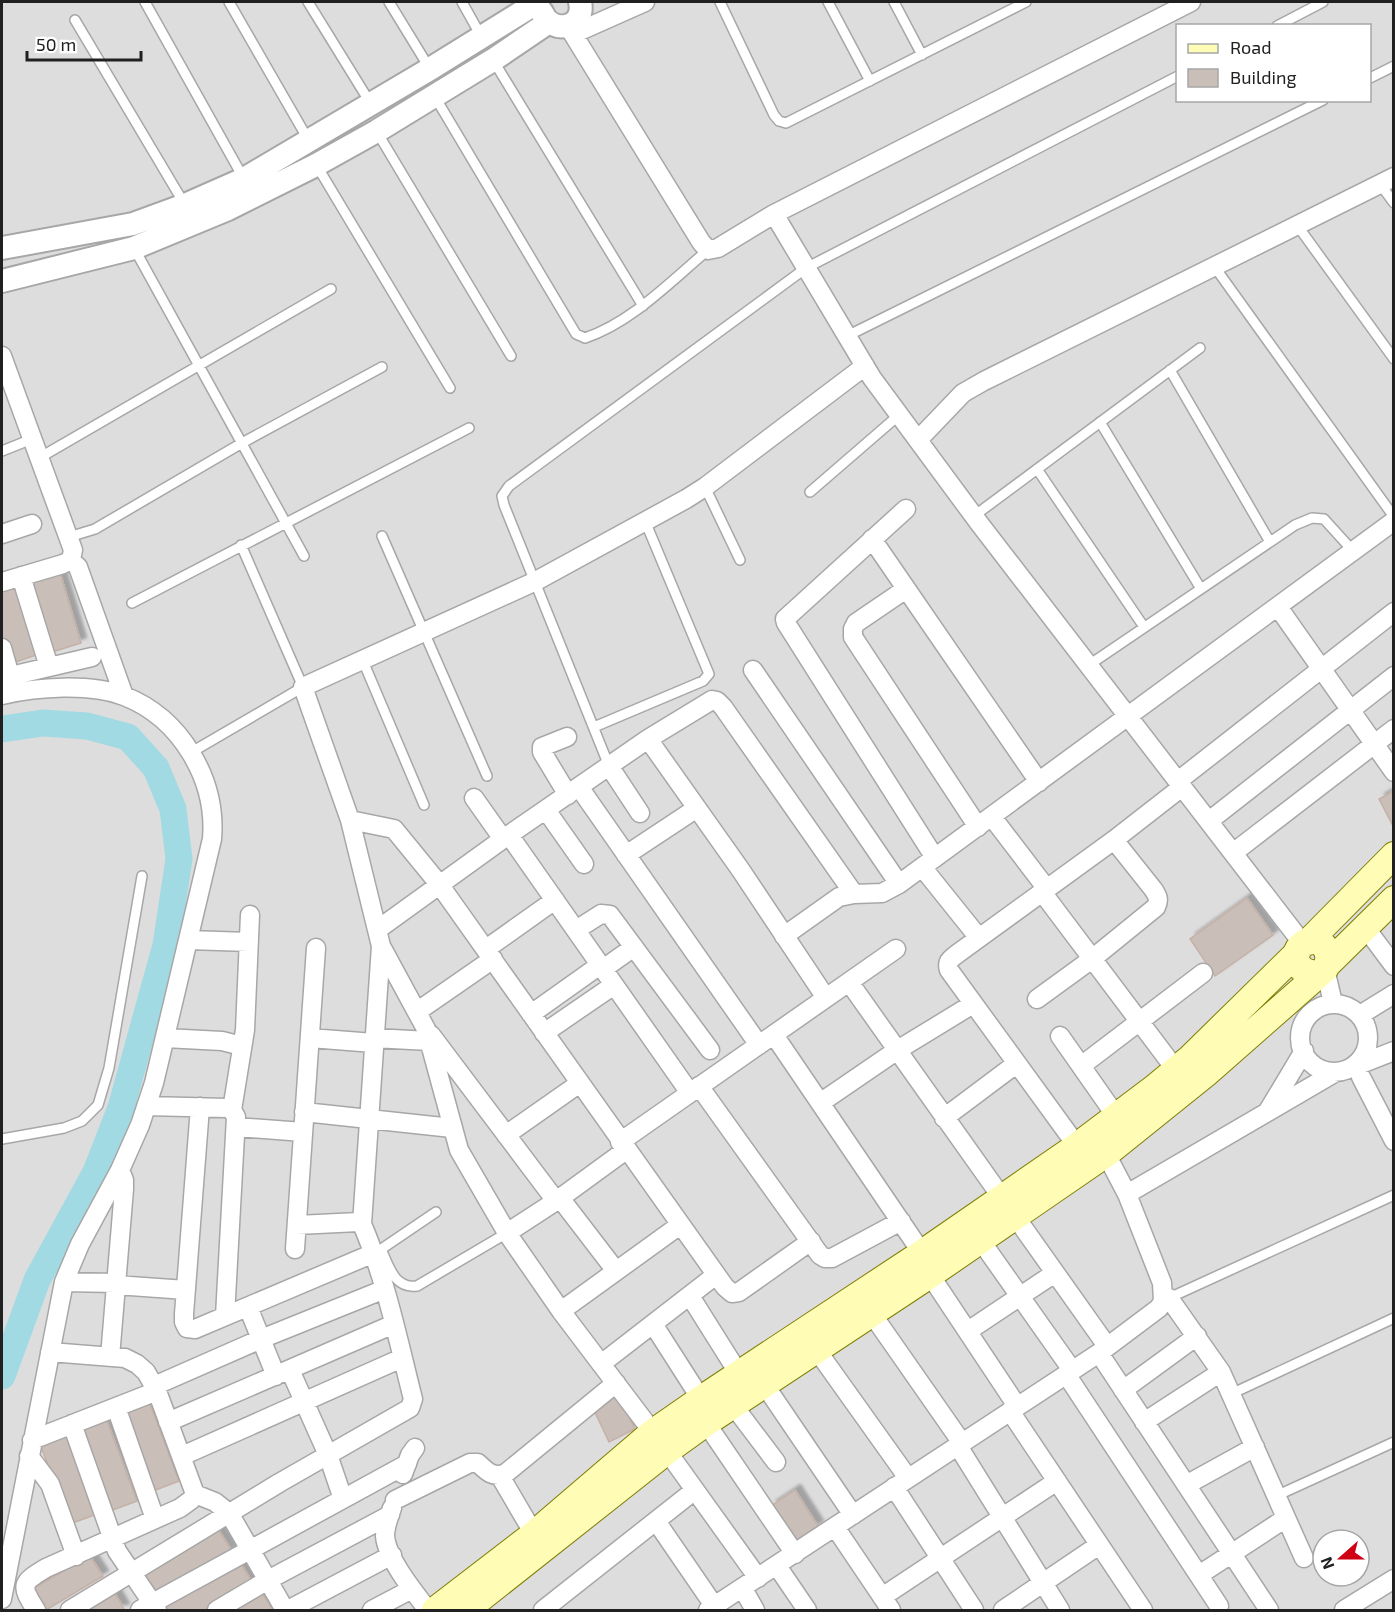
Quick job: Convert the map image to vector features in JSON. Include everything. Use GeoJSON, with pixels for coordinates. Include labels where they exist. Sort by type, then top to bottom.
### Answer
{"type":"FeatureCollection","features":[{"type":"Feature","properties":{"kind":"main road"},"geometry":{"type":"LineString","coordinates":[[703,1411],[733,1405],[872,1314],[926,1264],[981,1241],[1009,1207],[1077,1146],[1190,1058],[1394,855]]}},
{"type":"Feature","properties":{"kind":"main road"},"geometry":{"type":"LineString","coordinates":[[435,1611],[534,1534],[703,1411],[739,1374],[926,1264],[1009,1207],[1106,1154],[1208,1072],[1324,968],[1394,899]]}},
{"type":"Feature","properties":{"kind":"main road"},"geometry":{"type":"LineString","coordinates":[[1303,946],[1318,942],[1327,949],[1329,959],[1324,968]]}},
{"type":"Feature","properties":{"kind":"main road"},"geometry":{"type":"LineString","coordinates":[[466,1611],[659,1442]]}},
{"type":"Feature","properties":{"kind":"street"},"geometry":{"type":"LineString","coordinates":[[2,248],[133,224],[185,205],[244,179],[430,69],[481,36],[554,17],[645,2]]}},
{"type":"Feature","properties":{"kind":"street"},"geometry":{"type":"LineString","coordinates":[[554,17],[708,250],[718,248],[774,214],[1191,2]]}},
{"type":"Feature","properties":{"kind":"street"},"geometry":{"type":"LineString","coordinates":[[2,281],[134,248],[228,209],[316,165],[377,131],[493,60],[554,17],[578,18],[584,3]]}},
{"type":"Feature","properties":{"kind":"street"},"geometry":{"type":"LineString","coordinates":[[918,440],[949,405],[969,389],[1387,180]]}},
{"type":"Feature","properties":{"kind":"street"},"geometry":{"type":"LineString","coordinates":[[774,214],[865,366],[899,416],[1303,946]]}},
{"type":"Feature","properties":{"kind":"street"},"geometry":{"type":"LineString","coordinates":[[2,356],[69,537],[73,550],[71,560]]}},
{"type":"Feature","properties":{"kind":"street"},"geometry":{"type":"LineString","coordinates":[[758,1578],[561,1311],[507,1233],[471,1174],[459,1150],[427,1035],[418,1011],[379,938],[351,820],[303,687],[536,581],[705,488],[865,366]]}},
{"type":"Feature","properties":{"kind":"street"},"geometry":{"type":"LineString","coordinates":[[906,509],[785,619],[928,863],[979,938]]}},
{"type":"Feature","properties":{"kind":"street"},"geometry":{"type":"LineString","coordinates":[[784,936],[839,897],[882,893],[899,884],[1278,607],[1394,519]]}},
{"type":"Feature","properties":{"kind":"street"},"geometry":{"type":"LineString","coordinates":[[2,534],[33,524]]}},
{"type":"Feature","properties":{"kind":"street"},"geometry":{"type":"LineString","coordinates":[[872,539],[1039,782]]}},
{"type":"Feature","properties":{"kind":"street"},"geometry":{"type":"LineString","coordinates":[[2,582],[71,560]]}},
{"type":"Feature","properties":{"kind":"street"},"geometry":{"type":"LineString","coordinates":[[71,560],[78,567],[124,696]]}},
{"type":"Feature","properties":{"kind":"street"},"geometry":{"type":"LineString","coordinates":[[21,576],[49,667]]}},
{"type":"Feature","properties":{"kind":"street"},"geometry":{"type":"LineString","coordinates":[[906,589],[856,623],[853,637],[985,822],[1044,891],[1176,1070]]}},
{"type":"Feature","properties":{"kind":"street"},"geometry":{"type":"LineString","coordinates":[[1278,607],[1394,772]]}},
{"type":"Feature","properties":{"kind":"street"},"geometry":{"type":"LineString","coordinates":[[1077,1146],[949,970],[947,965],[949,960],[1114,840],[1321,668],[1394,612]]}},
{"type":"Feature","properties":{"kind":"street"},"geometry":{"type":"LineString","coordinates":[[2,648],[6,677],[92,657]]}},
{"type":"Feature","properties":{"kind":"street"},"geometry":{"type":"LineString","coordinates":[[753,670],[899,884]]}},
{"type":"Feature","properties":{"kind":"street"},"geometry":{"type":"LineString","coordinates":[[1209,821],[1394,675]]}},
{"type":"Feature","properties":{"kind":"street"},"geometry":{"type":"LineString","coordinates":[[2,695],[54,688],[94,690],[124,696],[154,713],[178,735],[198,766],[209,794],[213,820],[212,839],[154,1083],[140,1125],[120,1170],[80,1244],[64,1282],[2,1599]]}},
{"type":"Feature","properties":{"kind":"street"},"geometry":{"type":"LineString","coordinates":[[70,1611],[410,1408],[413,1399],[385,1289],[378,1251],[362,1224],[379,938],[439,884],[708,700],[717,701],[854,894]]}},
{"type":"Feature","properties":{"kind":"street"},"geometry":{"type":"LineString","coordinates":[[1233,853],[1394,729]]}},
{"type":"Feature","properties":{"kind":"street"},"geometry":{"type":"LineString","coordinates":[[567,737],[545,744],[542,752],[626,855],[766,1040],[820,1102],[901,1221],[1057,1481],[1143,1610]]}},
{"type":"Feature","properties":{"kind":"street"},"geometry":{"type":"LineString","coordinates":[[648,739],[826,998]]}},
{"type":"Feature","properties":{"kind":"street"},"geometry":{"type":"LineString","coordinates":[[609,766],[640,813]]}},
{"type":"Feature","properties":{"kind":"street"},"geometry":{"type":"LineString","coordinates":[[474,798],[555,900],[614,985],[820,1255],[825,1258],[832,1257],[901,1221]]}},
{"type":"Feature","properties":{"kind":"street"},"geometry":{"type":"LineString","coordinates":[[626,855],[697,808]]}},
{"type":"Feature","properties":{"kind":"street"},"geometry":{"type":"LineString","coordinates":[[546,810],[584,864]]}},
{"type":"Feature","properties":{"kind":"street"},"geometry":{"type":"LineString","coordinates":[[351,820],[394,829],[439,884],[623,1146],[732,1293],[739,1292],[811,1241]]}},
{"type":"Feature","properties":{"kind":"street"},"geometry":{"type":"LineString","coordinates":[[1037,999],[1092,959],[1156,907],[1157,896],[1153,889],[1114,840]]}},
{"type":"Feature","properties":{"kind":"street"},"geometry":{"type":"LineString","coordinates":[[418,1011],[555,900]]}},
{"type":"Feature","properties":{"kind":"street"},"geometry":{"type":"LineString","coordinates":[[576,930],[602,914],[610,915],[710,1050]]}},
{"type":"Feature","properties":{"kind":"street"},"geometry":{"type":"LineString","coordinates":[[225,1316],[234,1119],[245,1030],[250,915]]}},
{"type":"Feature","properties":{"kind":"street"},"geometry":{"type":"LineString","coordinates":[[1365,927],[1394,966]]}},
{"type":"Feature","properties":{"kind":"street"},"geometry":{"type":"LineString","coordinates":[[188,940],[249,942]]}},
{"type":"Feature","properties":{"kind":"street"},"geometry":{"type":"LineString","coordinates":[[531,1014],[634,947]]}},
{"type":"Feature","properties":{"kind":"street"},"geometry":{"type":"LineString","coordinates":[[295,1249],[316,948]]}},
{"type":"Feature","properties":{"kind":"street"},"geometry":{"type":"LineString","coordinates":[[507,1233],[558,1200],[695,1090],[896,948]]}},
{"type":"Feature","properties":{"kind":"street"},"geometry":{"type":"LineString","coordinates":[[1324,968],[1333,1003]]}},
{"type":"Feature","properties":{"kind":"street"},"geometry":{"type":"LineString","coordinates":[[1081,1066],[1141,1023],[1203,973]]}},
{"type":"Feature","properties":{"kind":"street"},"geometry":{"type":"LineString","coordinates":[[849,982],[1056,1273],[1103,1349],[1123,1390],[1269,1611]]}},
{"type":"Feature","properties":{"kind":"street"},"geometry":{"type":"LineString","coordinates":[[544,1033],[614,985]]}},
{"type":"Feature","properties":{"kind":"street"},"geometry":{"type":"LineString","coordinates":[[1360,1015],[1394,994]]}},
{"type":"Feature","properties":{"kind":"street"},"geometry":{"type":"LineString","coordinates":[[1333,1003],[1348,1006],[1360,1015],[1367,1029],[1368,1044],[1362,1058],[1349,1072],[1321,1069],[1308,1060],[1301,1046],[1301,1031],[1307,1017],[1318,1007],[1333,1003]]}},
{"type":"Feature","properties":{"kind":"street"},"geometry":{"type":"LineString","coordinates":[[820,1102],[896,1051],[973,1004]]}},
{"type":"Feature","properties":{"kind":"street"},"geometry":{"type":"LineString","coordinates":[[310,1038],[374,1041],[427,1035]]}},
{"type":"Feature","properties":{"kind":"street"},"geometry":{"type":"LineString","coordinates":[[427,1035],[616,1271]]}},
{"type":"Feature","properties":{"kind":"street"},"geometry":{"type":"LineString","coordinates":[[1060,1036],[1116,1116]]}},
{"type":"Feature","properties":{"kind":"street"},"geometry":{"type":"LineString","coordinates":[[165,1038],[222,1041],[242,1047]]}},
{"type":"Feature","properties":{"kind":"street"},"geometry":{"type":"LineString","coordinates":[[1267,1113],[1304,1051]]}},
{"type":"Feature","properties":{"kind":"street"},"geometry":{"type":"LineString","coordinates":[[1127,1194],[1267,1113],[1394,1051]]}},
{"type":"Feature","properties":{"kind":"street"},"geometry":{"type":"LineString","coordinates":[[944,1118],[1016,1064]]}},
{"type":"Feature","properties":{"kind":"street"},"geometry":{"type":"LineString","coordinates":[[1349,1072],[1394,1141]]}},
{"type":"Feature","properties":{"kind":"street"},"geometry":{"type":"LineString","coordinates":[[506,1135],[580,1083]]}},
{"type":"Feature","properties":{"kind":"street"},"geometry":{"type":"LineString","coordinates":[[146,1106],[200,1107],[234,1119],[303,1132]]}},
{"type":"Feature","properties":{"kind":"street"},"geometry":{"type":"LineString","coordinates":[[200,1107],[184,1314],[184,1322],[188,1328],[195,1329],[378,1251]]}},
{"type":"Feature","properties":{"kind":"street"},"geometry":{"type":"LineString","coordinates":[[304,1112],[452,1128]]}},
{"type":"Feature","properties":{"kind":"street"},"geometry":{"type":"LineString","coordinates":[[1106,1154],[1127,1194],[1162,1283],[1166,1300],[1197,1336],[1221,1372],[1304,1558]]}},
{"type":"Feature","properties":{"kind":"street"},"geometry":{"type":"LineString","coordinates":[[110,1357],[124,1189],[124,1180],[120,1170]]}},
{"type":"Feature","properties":{"kind":"street"},"geometry":{"type":"LineString","coordinates":[[297,1225],[359,1222],[362,1224]]}},
{"type":"Feature","properties":{"kind":"street"},"geometry":{"type":"LineString","coordinates":[[561,1311],[680,1225]]}},
{"type":"Feature","properties":{"kind":"street"},"geometry":{"type":"LineString","coordinates":[[981,1241],[1020,1296],[1219,1606]]}},
{"type":"Feature","properties":{"kind":"street"},"geometry":{"type":"LineString","coordinates":[[968,1331],[1056,1273]]}},
{"type":"Feature","properties":{"kind":"street"},"geometry":{"type":"LineString","coordinates":[[601,1364],[717,1275]]}},
{"type":"Feature","properties":{"kind":"street"},"geometry":{"type":"LineString","coordinates":[[64,1282],[186,1290]]}},
{"type":"Feature","properties":{"kind":"street"},"geometry":{"type":"LineString","coordinates":[[31,1448],[72,1424],[116,1407],[261,1339],[385,1289]]}},
{"type":"Feature","properties":{"kind":"street"},"geometry":{"type":"LineString","coordinates":[[690,1296],[739,1374]]}},
{"type":"Feature","properties":{"kind":"street"},"geometry":{"type":"LineString","coordinates":[[656,1521],[712,1609],[1103,1349],[1159,1308],[1166,1300]]}},
{"type":"Feature","properties":{"kind":"street"},"geometry":{"type":"LineString","coordinates":[[248,1307],[261,1339],[305,1402],[328,1455],[343,1499]]}},
{"type":"Feature","properties":{"kind":"street"},"geometry":{"type":"LineString","coordinates":[[872,1314],[960,1444],[1059,1611]]}},
{"type":"Feature","properties":{"kind":"street"},"geometry":{"type":"LineString","coordinates":[[168,1422],[394,1324]]}},
{"type":"Feature","properties":{"kind":"street"},"geometry":{"type":"LineString","coordinates":[[653,1324],[703,1411],[795,1554]]}},
{"type":"Feature","properties":{"kind":"street"},"geometry":{"type":"LineString","coordinates":[[1123,1390],[1197,1336]]}},
{"type":"Feature","properties":{"kind":"street"},"geometry":{"type":"LineString","coordinates":[[816,1349],[902,1483],[940,1558],[974,1611]]}},
{"type":"Feature","properties":{"kind":"street"},"geometry":{"type":"LineString","coordinates":[[50,1352],[125,1358],[146,1372],[182,1456],[195,1494],[215,1502],[229,1514],[287,1611],[392,1555]]}},
{"type":"Feature","properties":{"kind":"street"},"geometry":{"type":"LineString","coordinates":[[182,1456],[402,1358]]}},
{"type":"Feature","properties":{"kind":"street"},"geometry":{"type":"LineString","coordinates":[[1144,1422],[1221,1372]]}},
{"type":"Feature","properties":{"kind":"street"},"geometry":{"type":"LineString","coordinates":[[217,1611],[470,1463],[478,1462],[493,1475],[500,1476],[616,1383]]}},
{"type":"Feature","properties":{"kind":"street"},"geometry":{"type":"LineString","coordinates":[[764,1384],[854,1515]]}},
{"type":"Feature","properties":{"kind":"street"},"geometry":{"type":"LineString","coordinates":[[733,1405],[776,1462]]}},
{"type":"Feature","properties":{"kind":"street"},"geometry":{"type":"LineString","coordinates":[[116,1407],[155,1519]]}},
{"type":"Feature","properties":{"kind":"street"},"geometry":{"type":"LineString","coordinates":[[72,1424],[117,1551],[132,1573],[150,1608],[343,1499],[411,1456],[392,1508],[385,1538],[412,1589],[428,1611]]}},
{"type":"Feature","properties":{"kind":"street"},"geometry":{"type":"LineString","coordinates":[[1186,1485],[1255,1447]]}},
{"type":"Feature","properties":{"kind":"street"},"geometry":{"type":"LineString","coordinates":[[31,1448],[50,1484],[76,1556]]}},
{"type":"Feature","properties":{"kind":"street"},"geometry":{"type":"LineString","coordinates":[[500,1476],[534,1534]]}},
{"type":"Feature","properties":{"kind":"street"},"geometry":{"type":"LineString","coordinates":[[835,1527],[886,1604],[940,1558],[1057,1481]]}},
{"type":"Feature","properties":{"kind":"street"},"geometry":{"type":"LineString","coordinates":[[543,1611],[695,1490]]}},
{"type":"Feature","properties":{"kind":"street"},"geometry":{"type":"LineString","coordinates":[[36,1611],[25,1586],[28,1579],[46,1568],[180,1508],[195,1494]]}},
{"type":"Feature","properties":{"kind":"street"},"geometry":{"type":"LineString","coordinates":[[1199,1575],[1286,1518]]}},
{"type":"Feature","properties":{"kind":"street"},"geometry":{"type":"LineString","coordinates":[[1003,1611],[1044,1585],[1099,1545]]}},
{"type":"Feature","properties":{"kind":"street"},"geometry":{"type":"LineString","coordinates":[[777,1566],[807,1611]]}},
{"type":"Feature","properties":{"kind":"street"},"geometry":{"type":"LineString","coordinates":[[1344,1611],[1394,1579]]}},
{"type":"Feature","properties":{"kind":"street"},"geometry":{"type":"LineString","coordinates":[[372,1611],[412,1589]]}},
{"type":"Feature","properties":{"kind":"street"},"geometry":{"type":"LineString","coordinates":[[742,1589],[755,1611]]}},
{"type":"Feature","properties":{"kind":"lane"},"geometry":{"type":"LineString","coordinates":[[145,2],[244,179]]}},
{"type":"Feature","properties":{"kind":"lane"},"geometry":{"type":"LineString","coordinates":[[229,2],[309,141]]}},
{"type":"Feature","properties":{"kind":"lane"},"geometry":{"type":"LineString","coordinates":[[308,2],[371,104]]}},
{"type":"Feature","properties":{"kind":"lane"},"geometry":{"type":"LineString","coordinates":[[389,2],[430,69]]}},
{"type":"Feature","properties":{"kind":"lane"},"geometry":{"type":"LineString","coordinates":[[462,2],[481,36]]}},
{"type":"Feature","properties":{"kind":"lane"},"geometry":{"type":"LineString","coordinates":[[720,2],[774,115],[779,121],[786,123],[1026,2]]}},
{"type":"Feature","properties":{"kind":"lane"},"geometry":{"type":"LineString","coordinates":[[828,2],[870,81]]}},
{"type":"Feature","properties":{"kind":"lane"},"geometry":{"type":"LineString","coordinates":[[894,2],[922,55]]}},
{"type":"Feature","properties":{"kind":"lane"},"geometry":{"type":"LineString","coordinates":[[1281,24],[1323,2]]}},
{"type":"Feature","properties":{"kind":"lane"},"geometry":{"type":"LineString","coordinates":[[75,20],[185,205]]}},
{"type":"Feature","properties":{"kind":"lane"},"geometry":{"type":"LineString","coordinates":[[493,60],[643,306]]}},
{"type":"Feature","properties":{"kind":"lane"},"geometry":{"type":"LineString","coordinates":[[1371,78],[1394,66]]}},
{"type":"Feature","properties":{"kind":"lane"},"geometry":{"type":"LineString","coordinates":[[609,766],[504,505],[502,496],[509,486],[806,268],[1176,77]]}},
{"type":"Feature","properties":{"kind":"lane"},"geometry":{"type":"LineString","coordinates":[[435,96],[576,334],[585,338],[601,333],[643,306],[708,250]]}},
{"type":"Feature","properties":{"kind":"lane"},"geometry":{"type":"LineString","coordinates":[[847,336],[1319,102]]}},
{"type":"Feature","properties":{"kind":"lane"},"geometry":{"type":"LineString","coordinates":[[377,131],[511,356]]}},
{"type":"Feature","properties":{"kind":"lane"},"geometry":{"type":"LineString","coordinates":[[316,165],[450,388]]}},
{"type":"Feature","properties":{"kind":"lane"},"geometry":{"type":"LineString","coordinates":[[1387,180],[1394,203]]}},
{"type":"Feature","properties":{"kind":"lane"},"geometry":{"type":"LineString","coordinates":[[1297,225],[1394,359]]}},
{"type":"Feature","properties":{"kind":"lane"},"geometry":{"type":"LineString","coordinates":[[134,248],[304,556]]}},
{"type":"Feature","properties":{"kind":"lane"},"geometry":{"type":"LineString","coordinates":[[1214,266],[1394,519]]}},
{"type":"Feature","properties":{"kind":"lane"},"geometry":{"type":"LineString","coordinates":[[39,458],[332,289]]}},
{"type":"Feature","properties":{"kind":"lane"},"geometry":{"type":"LineString","coordinates":[[974,516],[1200,348]]}},
{"type":"Feature","properties":{"kind":"lane"},"geometry":{"type":"LineString","coordinates":[[69,537],[95,529],[242,443],[382,367]]}},
{"type":"Feature","properties":{"kind":"lane"},"geometry":{"type":"LineString","coordinates":[[1170,370],[1270,542]]}},
{"type":"Feature","properties":{"kind":"lane"},"geometry":{"type":"LineString","coordinates":[[810,492],[899,416]]}},
{"type":"Feature","properties":{"kind":"lane"},"geometry":{"type":"LineString","coordinates":[[1100,422],[1201,589]]}},
{"type":"Feature","properties":{"kind":"lane"},"geometry":{"type":"LineString","coordinates":[[132,603],[469,428]]}},
{"type":"Feature","properties":{"kind":"lane"},"geometry":{"type":"LineString","coordinates":[[2,451],[32,439]]}},
{"type":"Feature","properties":{"kind":"lane"},"geometry":{"type":"LineString","coordinates":[[1037,469],[1144,627]]}},
{"type":"Feature","properties":{"kind":"lane"},"geometry":{"type":"LineString","coordinates":[[705,488],[740,560]]}},
{"type":"Feature","properties":{"kind":"lane"},"geometry":{"type":"LineString","coordinates":[[1089,665],[1295,525],[1312,518],[1324,519],[1353,551]]}},
{"type":"Feature","properties":{"kind":"lane"},"geometry":{"type":"LineString","coordinates":[[594,727],[703,681],[709,675],[645,521]]}},
{"type":"Feature","properties":{"kind":"lane"},"geometry":{"type":"LineString","coordinates":[[382,536],[487,776]]}},
{"type":"Feature","properties":{"kind":"lane"},"geometry":{"type":"LineString","coordinates":[[190,753],[303,687],[242,545]]}},
{"type":"Feature","properties":{"kind":"lane"},"geometry":{"type":"LineString","coordinates":[[363,661],[424,804]]}},
{"type":"Feature","properties":{"kind":"lane"},"geometry":{"type":"LineString","coordinates":[[2,1139],[38,1134],[73,1125],[82,1121],[98,1105],[108,1068],[142,876]]}},
{"type":"Feature","properties":{"kind":"lane"},"geometry":{"type":"LineString","coordinates":[[1166,1300],[1394,1195]]}},
{"type":"Feature","properties":{"kind":"lane"},"geometry":{"type":"LineString","coordinates":[[436,1212],[378,1251],[396,1280],[409,1287],[417,1286],[507,1233]]}},
{"type":"Feature","properties":{"kind":"lane"},"geometry":{"type":"LineString","coordinates":[[1231,1394],[1394,1318]]}},
{"type":"Feature","properties":{"kind":"lane"},"geometry":{"type":"LineString","coordinates":[[1276,1496],[1394,1442]]}},
{"type":"Feature","properties":{"kind":"shaded area"},"geometry":{"type":"Polygon","coordinates":[[[2,2],[1393,2],[1393,1610],[2,1610],[2,2]]]}},
{"type":"Feature","properties":{"kind":"building"},"geometry":{"type":"Polygon","coordinates":[[[60,573],[81,643],[52,652],[30,582],[60,573]]]}},
{"type":"Feature","properties":{"kind":"building"},"geometry":{"type":"Polygon","coordinates":[[[18,584],[39,654],[10,664],[2,636],[2,589],[18,584]]]}},
{"type":"Feature","properties":{"kind":"building"},"geometry":{"type":"Polygon","coordinates":[[[1394,791],[1394,824],[1392,824],[1379,799],[1394,791]]]}},
{"type":"Feature","properties":{"kind":"building"},"geometry":{"type":"Polygon","coordinates":[[[1247,898],[1273,935],[1215,976],[1190,939],[1247,898]]]}},
{"type":"Feature","properties":{"kind":"building"},"geometry":{"type":"Polygon","coordinates":[[[618,1395],[635,1429],[609,1442],[593,1408],[618,1395]]]}},
{"type":"Feature","properties":{"kind":"building"},"geometry":{"type":"Polygon","coordinates":[[[149,1401],[179,1481],[153,1491],[122,1411],[149,1401]]]}},
{"type":"Feature","properties":{"kind":"building"},"geometry":{"type":"Polygon","coordinates":[[[107,1421],[137,1501],[110,1511],[80,1431],[107,1421]]]}},
{"type":"Feature","properties":{"kind":"building"},"geometry":{"type":"Polygon","coordinates":[[[67,1434],[97,1514],[70,1524],[40,1444],[67,1434]]]}},
{"type":"Feature","properties":{"kind":"building"},"geometry":{"type":"Polygon","coordinates":[[[795,1490],[818,1526],[794,1542],[771,1506],[795,1490]]]}},
{"type":"Feature","properties":{"kind":"building"},"geometry":{"type":"Polygon","coordinates":[[[216,1526],[232,1551],[156,1596],[139,1575],[216,1526]]]}},
{"type":"Feature","properties":{"kind":"building"},"geometry":{"type":"Polygon","coordinates":[[[90,1556],[103,1576],[46,1610],[32,1589],[90,1556]]]}},
{"type":"Feature","properties":{"kind":"building"},"geometry":{"type":"Polygon","coordinates":[[[239,1561],[253,1583],[209,1610],[162,1610],[160,1607],[239,1561]]]}},
{"type":"Feature","properties":{"kind":"building"},"geometry":{"type":"Polygon","coordinates":[[[112,1588],[124,1609],[75,1610],[112,1588]]]}},
{"type":"Feature","properties":{"kind":"building"},"geometry":{"type":"Polygon","coordinates":[[[259,1588],[273,1610],[225,1610],[259,1588]]]}},
{"type":"Feature","properties":{"kind":"waterway"},"geometry":{"type":"LineString","coordinates":[[2,729],[43,723],[87,726],[128,737],[156,768],[173,809],[179,859],[166,945],[121,1108],[96,1172],[37,1280],[2,1376]]}}]}
